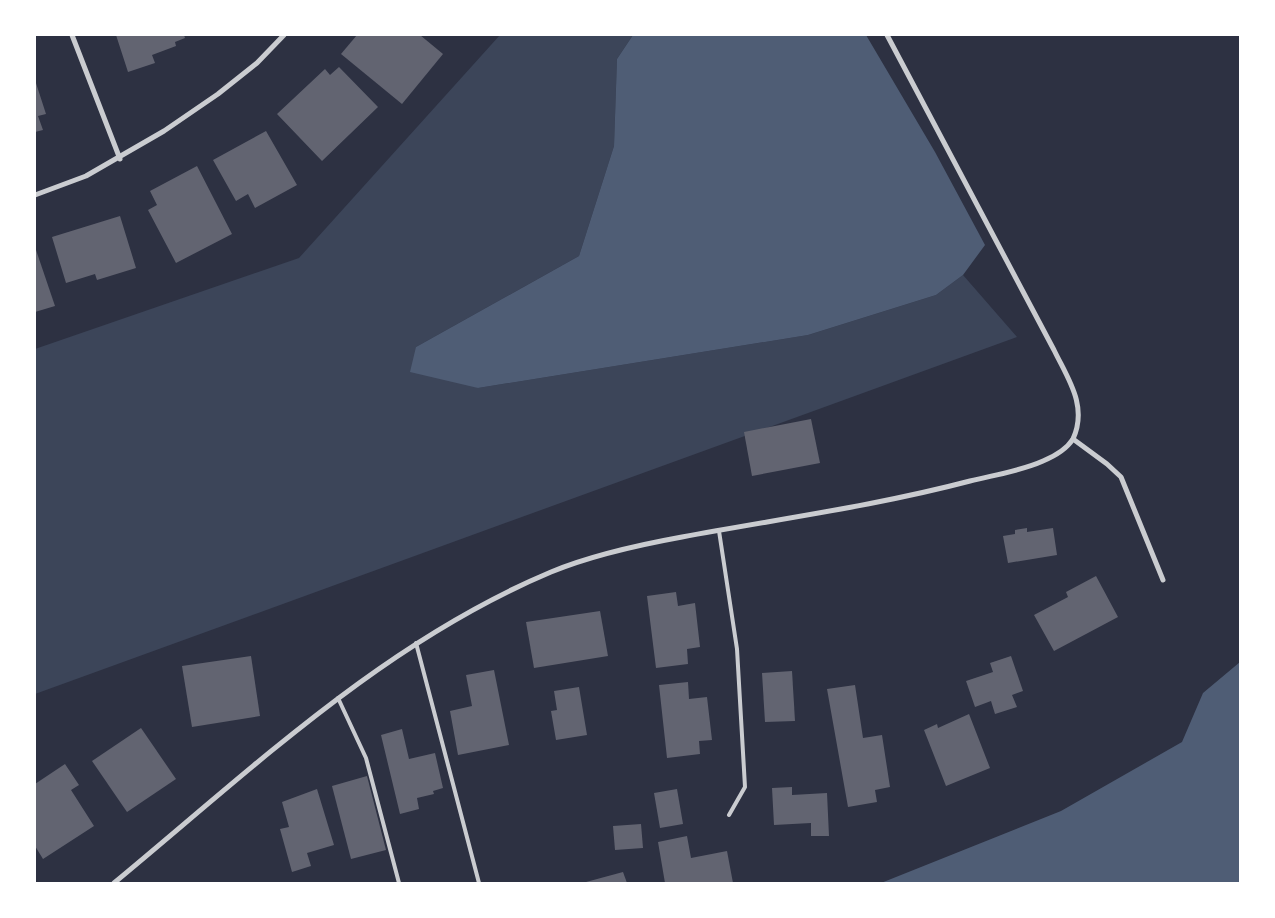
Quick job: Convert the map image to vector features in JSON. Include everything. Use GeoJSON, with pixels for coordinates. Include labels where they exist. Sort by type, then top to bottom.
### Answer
{"type":"FeatureCollection","features":[{"type":"Feature","properties":{"kind":"street"},"geometry":{"type":"LineString","coordinates":[[72,35],[120,159]]}},
{"type":"Feature","properties":{"kind":"street"},"geometry":{"type":"LineString","coordinates":[[35,195],[86,176],[120,159],[218,94],[257,62],[284,35]]}},
{"type":"Feature","properties":{"kind":"street"},"geometry":{"type":"LineString","coordinates":[[114,883],[338,698],[416,643],[486,602],[552,571],[593,557],[680,537],[850,509],[923,494],[1041,462],[1069,446],[1078,429],[1078,400],[1054,350],[887,35]]}},
{"type":"Feature","properties":{"kind":"street"},"geometry":{"type":"LineString","coordinates":[[1073,439],[1107,464],[1121,477],[1163,580]]}},
{"type":"Feature","properties":{"kind":"lane"},"geometry":{"type":"LineString","coordinates":[[719,531],[738,649],[745,787],[729,815]]}},
{"type":"Feature","properties":{"kind":"lane"},"geometry":{"type":"LineString","coordinates":[[416,643],[479,883]]}},
{"type":"Feature","properties":{"kind":"lane"},"geometry":{"type":"LineString","coordinates":[[338,698],[366,758],[399,883]]}},
{"type":"Feature","properties":{"kind":"shaded area"},"geometry":{"type":"Polygon","coordinates":[[[500,35],[633,35],[617,59],[614,146],[579,256],[416,347],[478,388],[808,335],[936,295],[963,275],[1017,337],[35,694],[35,349],[299,258],[500,35]]]}},
{"type":"Feature","properties":{"kind":"shaded area"},"geometry":{"type":"Polygon","coordinates":[[[633,35],[866,35],[935,152],[985,245],[963,275],[936,295],[808,335],[478,388],[410,372],[416,347],[579,256],[614,146],[617,59],[633,35]]]}},
{"type":"Feature","properties":{"kind":"shaded area"},"geometry":{"type":"Polygon","coordinates":[[[1240,662],[1240,883],[881,883],[1061,811],[1182,742],[1203,693],[1240,662]]]}},
{"type":"Feature","properties":{"kind":"building"},"geometry":{"type":"Polygon","coordinates":[[[116,35],[184,35],[185,38],[175,42],[176,46],[152,55],[155,63],[128,72],[116,35]]]}},
{"type":"Feature","properties":{"kind":"building"},"geometry":{"type":"Polygon","coordinates":[[[357,35],[420,35],[443,54],[402,104],[341,54],[357,35]]]}},
{"type":"Feature","properties":{"kind":"building"},"geometry":{"type":"Polygon","coordinates":[[[339,67],[378,107],[322,161],[277,114],[325,69],[330,75],[339,67]]]}},
{"type":"Feature","properties":{"kind":"building"},"geometry":{"type":"Polygon","coordinates":[[[35,80],[46,114],[38,116],[43,130],[35,132],[35,80]]]}},
{"type":"Feature","properties":{"kind":"building"},"geometry":{"type":"Polygon","coordinates":[[[266,131],[297,185],[255,208],[248,194],[236,201],[213,160],[266,131]]]}},
{"type":"Feature","properties":{"kind":"building"},"geometry":{"type":"Polygon","coordinates":[[[197,166],[232,234],[176,263],[148,210],[157,205],[150,191],[197,166]]]}},
{"type":"Feature","properties":{"kind":"building"},"geometry":{"type":"Polygon","coordinates":[[[120,216],[136,268],[97,280],[95,274],[66,283],[52,237],[120,216]]]}},
{"type":"Feature","properties":{"kind":"building"},"geometry":{"type":"Polygon","coordinates":[[[35,247],[55,306],[35,312],[35,247]]]}},
{"type":"Feature","properties":{"kind":"building"},"geometry":{"type":"Polygon","coordinates":[[[811,419],[820,463],[752,476],[744,432],[811,419]]]}},
{"type":"Feature","properties":{"kind":"building"},"geometry":{"type":"Polygon","coordinates":[[[1027,528],[1027,532],[1053,528],[1057,555],[1008,563],[1003,536],[1015,534],[1015,530],[1027,528]]]}},
{"type":"Feature","properties":{"kind":"building"},"geometry":{"type":"Polygon","coordinates":[[[1096,576],[1118,617],[1054,651],[1034,615],[1068,597],[1066,592],[1096,576]]]}},
{"type":"Feature","properties":{"kind":"building"},"geometry":{"type":"Polygon","coordinates":[[[676,592],[678,606],[695,603],[700,647],[687,649],[688,664],[656,668],[647,596],[676,592]]]}},
{"type":"Feature","properties":{"kind":"building"},"geometry":{"type":"Polygon","coordinates":[[[600,611],[608,656],[534,668],[526,622],[600,611]]]}},
{"type":"Feature","properties":{"kind":"building"},"geometry":{"type":"Polygon","coordinates":[[[251,656],[260,716],[192,727],[182,666],[251,656]]]}},
{"type":"Feature","properties":{"kind":"building"},"geometry":{"type":"Polygon","coordinates":[[[1011,656],[1023,691],[1012,695],[1017,707],[995,714],[991,701],[975,707],[966,681],[993,672],[990,663],[1011,656]]]}},
{"type":"Feature","properties":{"kind":"building"},"geometry":{"type":"Polygon","coordinates":[[[494,670],[509,745],[458,755],[450,711],[472,706],[466,675],[494,670]]]}},
{"type":"Feature","properties":{"kind":"building"},"geometry":{"type":"Polygon","coordinates":[[[792,671],[795,721],[765,722],[762,673],[792,671]]]}},
{"type":"Feature","properties":{"kind":"building"},"geometry":{"type":"Polygon","coordinates":[[[688,682],[689,699],[707,697],[712,740],[699,741],[700,754],[667,758],[659,685],[688,682]]]}},
{"type":"Feature","properties":{"kind":"building"},"geometry":{"type":"Polygon","coordinates":[[[855,685],[863,738],[882,735],[890,787],[875,790],[877,802],[848,807],[827,689],[855,685]]]}},
{"type":"Feature","properties":{"kind":"building"},"geometry":{"type":"Polygon","coordinates":[[[579,687],[587,735],[556,740],[551,711],[557,710],[554,691],[579,687]]]}},
{"type":"Feature","properties":{"kind":"building"},"geometry":{"type":"Polygon","coordinates":[[[969,714],[990,768],[946,786],[924,730],[937,724],[938,728],[969,714]]]}},
{"type":"Feature","properties":{"kind":"building"},"geometry":{"type":"Polygon","coordinates":[[[141,728],[176,779],[127,812],[92,761],[141,728]]]}},
{"type":"Feature","properties":{"kind":"building"},"geometry":{"type":"Polygon","coordinates":[[[402,729],[409,759],[435,753],[443,788],[433,791],[434,794],[417,798],[419,809],[400,814],[381,735],[402,729]]]}},
{"type":"Feature","properties":{"kind":"building"},"geometry":{"type":"Polygon","coordinates":[[[65,764],[79,785],[71,790],[94,826],[43,859],[35,846],[35,784],[65,764]]]}},
{"type":"Feature","properties":{"kind":"building"},"geometry":{"type":"Polygon","coordinates":[[[367,776],[386,850],[351,859],[332,786],[367,776]]]}},
{"type":"Feature","properties":{"kind":"building"},"geometry":{"type":"Polygon","coordinates":[[[792,787],[792,795],[827,793],[829,836],[811,836],[811,823],[774,825],[772,788],[792,787]]]}},
{"type":"Feature","properties":{"kind":"building"},"geometry":{"type":"Polygon","coordinates":[[[317,789],[334,845],[307,853],[311,866],[292,872],[280,829],[289,827],[282,802],[317,789]]]}},
{"type":"Feature","properties":{"kind":"building"},"geometry":{"type":"Polygon","coordinates":[[[677,789],[683,824],[660,828],[654,793],[677,789]]]}},
{"type":"Feature","properties":{"kind":"building"},"geometry":{"type":"Polygon","coordinates":[[[641,824],[643,848],[615,850],[613,826],[641,824]]]}},
{"type":"Feature","properties":{"kind":"building"},"geometry":{"type":"Polygon","coordinates":[[[687,836],[691,858],[727,851],[733,883],[665,883],[658,842],[687,836]]]}},
{"type":"Feature","properties":{"kind":"building"},"geometry":{"type":"Polygon","coordinates":[[[623,872],[627,883],[586,883],[586,882],[623,872]]]}}]}
